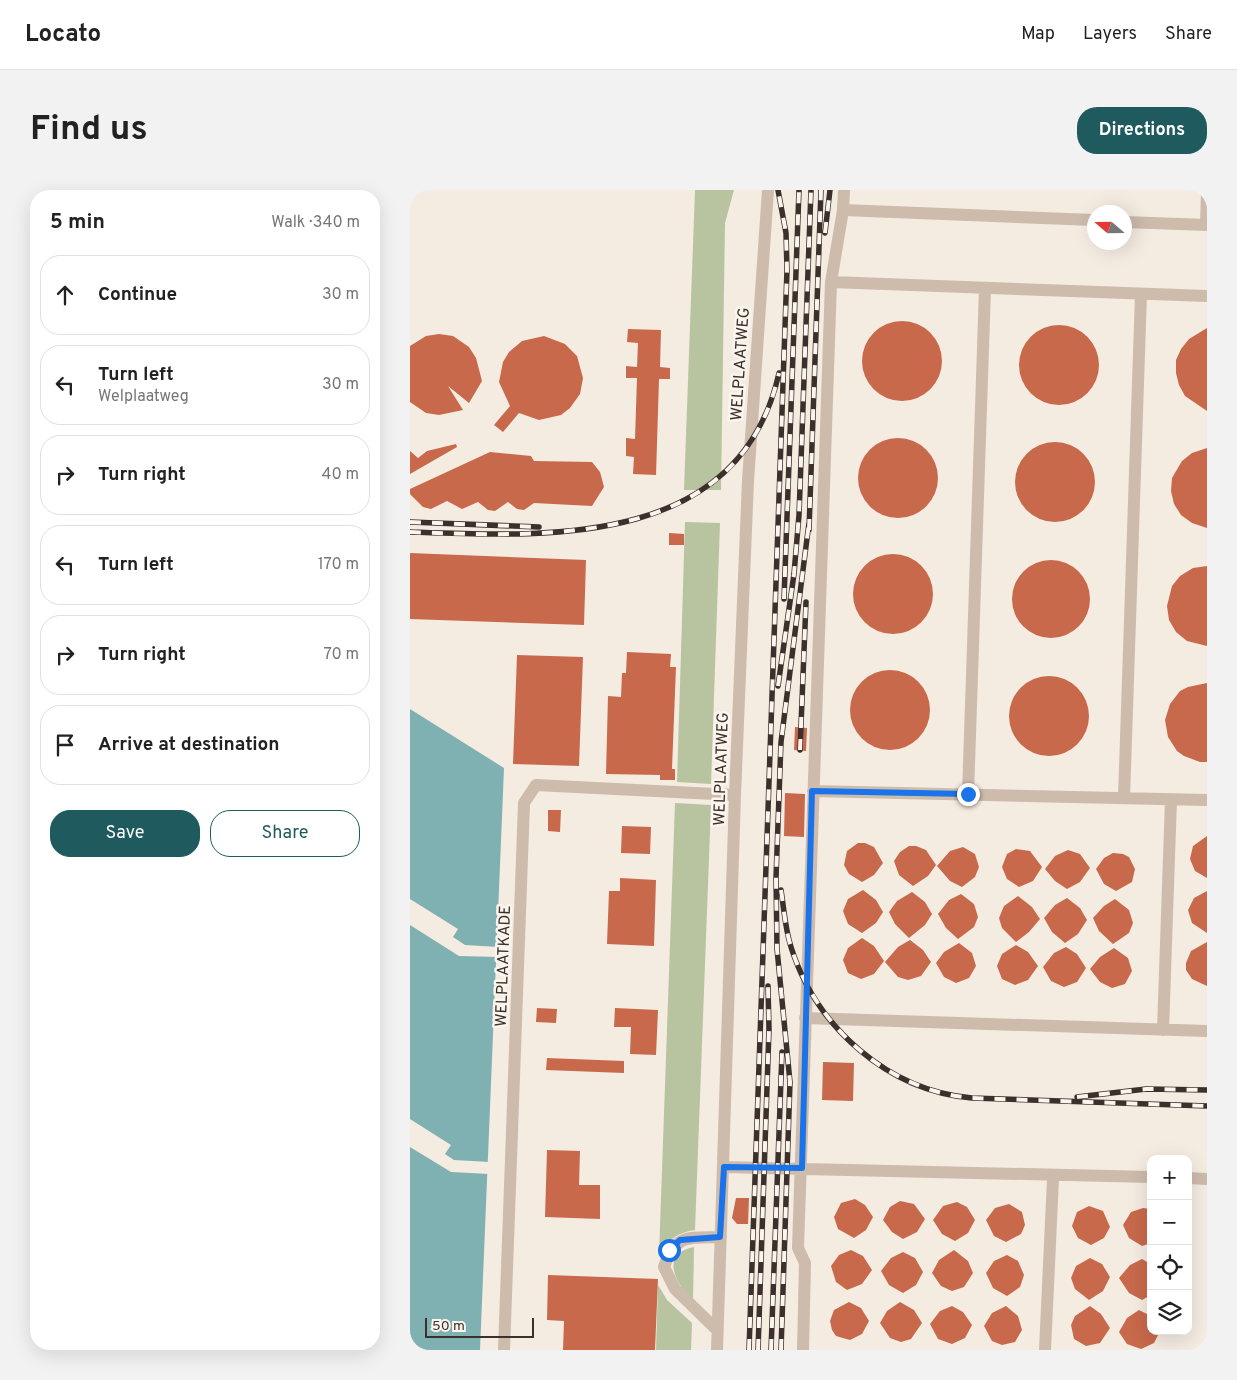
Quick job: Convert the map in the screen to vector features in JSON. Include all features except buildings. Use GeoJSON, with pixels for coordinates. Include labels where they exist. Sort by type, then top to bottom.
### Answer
{"type":"FeatureCollection","features":[{"type":"Feature","properties":{"kind":"street","name":"WELPLAATWEG"},"geometry":{"type":"LineString","coordinates":[[717,1350],[735,795],[751,420],[768,190]]}},
{"type":"Feature","properties":{"kind":"street"},"geometry":{"type":"LineString","coordinates":[[803,1350],[805,1263],[798,1248],[802,1168],[812,791],[831,282],[843,210],[844,190]]}},
{"type":"Feature","properties":{"kind":"street"},"geometry":{"type":"LineString","coordinates":[[1132,222],[1206,225],[1207,190]]}},
{"type":"Feature","properties":{"kind":"street"},"geometry":{"type":"LineString","coordinates":[[843,210],[1087,220]]}},
{"type":"Feature","properties":{"kind":"street"},"geometry":{"type":"LineString","coordinates":[[831,282],[1207,296]]}},
{"type":"Feature","properties":{"kind":"street"},"geometry":{"type":"LineString","coordinates":[[968,794],[985,289]]}},
{"type":"Feature","properties":{"kind":"street"},"geometry":{"type":"LineString","coordinates":[[1124,798],[1140,294]]}},
{"type":"Feature","properties":{"kind":"street","name":"WELPLAATKADE"},"geometry":{"type":"LineString","coordinates":[[504,1350],[507,1172],[515,953],[524,803],[536,785],[735,795]]}},
{"type":"Feature","properties":{"kind":"street"},"geometry":{"type":"LineString","coordinates":[[812,791],[1207,800]]}},
{"type":"Feature","properties":{"kind":"street"},"geometry":{"type":"LineString","coordinates":[[1163,1030],[1172,800]]}},
{"type":"Feature","properties":{"kind":"street"},"geometry":{"type":"LineString","coordinates":[[805,1018],[1207,1031]]}},
{"type":"Feature","properties":{"kind":"street"},"geometry":{"type":"LineString","coordinates":[[724,1167],[1147,1177]]}},
{"type":"Feature","properties":{"kind":"street"},"geometry":{"type":"LineString","coordinates":[[1192,1178],[1207,1178]]}},
{"type":"Feature","properties":{"kind":"street"},"geometry":{"type":"LineString","coordinates":[[1045,1350],[1053,1179]]}},
{"type":"Feature","properties":{"kind":"street"},"geometry":{"type":"LineString","coordinates":[[718,1330],[675,1289],[664,1267],[669,1250],[680,1240],[720,1237]]}},
{"type":"Feature","properties":{"kind":"green space"},"geometry":{"type":"Polygon","coordinates":[[[695,190],[734,190],[725,223],[721,490],[684,490],[695,190]]]}},
{"type":"Feature","properties":{"kind":"green space"},"geometry":{"type":"Polygon","coordinates":[[[685,522],[720,523],[711,784],[677,782],[685,522]]]}},
{"type":"Feature","properties":{"kind":"green space"},"geometry":{"type":"Polygon","coordinates":[[[675,803],[711,805],[695,1230],[684,1233],[669,1241],[659,1255],[675,803]]]}},
{"type":"Feature","properties":{"kind":"green space"},"geometry":{"type":"Polygon","coordinates":[[[694,1247],[693,1301],[677,1279],[674,1263],[676,1256],[694,1247]]]}},
{"type":"Feature","properties":{"kind":"green space"},"geometry":{"type":"Polygon","coordinates":[[[658,1285],[667,1300],[692,1323],[691,1350],[656,1350],[658,1285]]]}},
{"type":"Feature","properties":{"kind":"water"},"geometry":{"type":"Polygon","coordinates":[[[410,709],[504,768],[480,1350],[410,1350],[410,709]]]}},
{"type":"Feature","properties":{"kind":"pier"},"geometry":{"type":"Polygon","coordinates":[[[410,899],[458,929],[453,937],[465,945],[499,947],[499,957],[459,956],[410,925],[410,899]]]}},
{"type":"Feature","properties":{"kind":"pier"},"geometry":{"type":"Polygon","coordinates":[[[410,1119],[451,1145],[445,1154],[454,1160],[490,1162],[489,1174],[451,1172],[410,1147],[410,1119]]]}},
{"type":"Feature","properties":{"kind":"railway"},"geometry":{"type":"LineString","coordinates":[[749,1350],[787,270],[786,233],[778,190]]}},
{"type":"Feature","properties":{"kind":"railway"},"geometry":{"type":"LineString","coordinates":[[784,599],[799,190]]}},
{"type":"Feature","properties":{"kind":"railway"},"geometry":{"type":"LineString","coordinates":[[778,686],[794,574],[799,515],[811,190]]}},
{"type":"Feature","properties":{"kind":"railway"},"geometry":{"type":"LineString","coordinates":[[809,530],[821,190]]}},
{"type":"Feature","properties":{"kind":"railway"},"geometry":{"type":"LineString","coordinates":[[825,233],[830,190]]}},
{"type":"Feature","properties":{"kind":"railway"},"geometry":{"type":"LineString","coordinates":[[410,532],[521,534],[578,530],[632,520],[682,502],[724,472],[758,430],[779,373]]}},
{"type":"Feature","properties":{"kind":"railway"},"geometry":{"type":"LineString","coordinates":[[410,522],[539,527]]}},
{"type":"Feature","properties":{"kind":"railway"},"geometry":{"type":"LineString","coordinates":[[781,1350],[790,1082],[777,949],[776,878],[781,742],[809,523]]}},
{"type":"Feature","properties":{"kind":"railway"},"geometry":{"type":"LineString","coordinates":[[800,750],[806,602]]}},
{"type":"Feature","properties":{"kind":"railway"},"geometry":{"type":"LineString","coordinates":[[781,890],[791,947],[803,976],[818,1003],[837,1028],[859,1050],[884,1068],[912,1083],[941,1093],[972,1098],[1207,1106]]}},
{"type":"Feature","properties":{"kind":"railway"},"geometry":{"type":"LineString","coordinates":[[758,1350],[769,1029],[768,986]]}},
{"type":"Feature","properties":{"kind":"railway"},"geometry":{"type":"LineString","coordinates":[[771,1350],[782,1052]]}},
{"type":"Feature","properties":{"kind":"railway"},"geometry":{"type":"LineString","coordinates":[[1077,1097],[1146,1089],[1207,1090]]}},
{"type":"Feature","properties":{"kind":"route"},"geometry":{"type":"LineString","coordinates":[[669,1250],[680,1240],[720,1237],[724,1167],[802,1168],[812,791],[968,794]]}}]}
